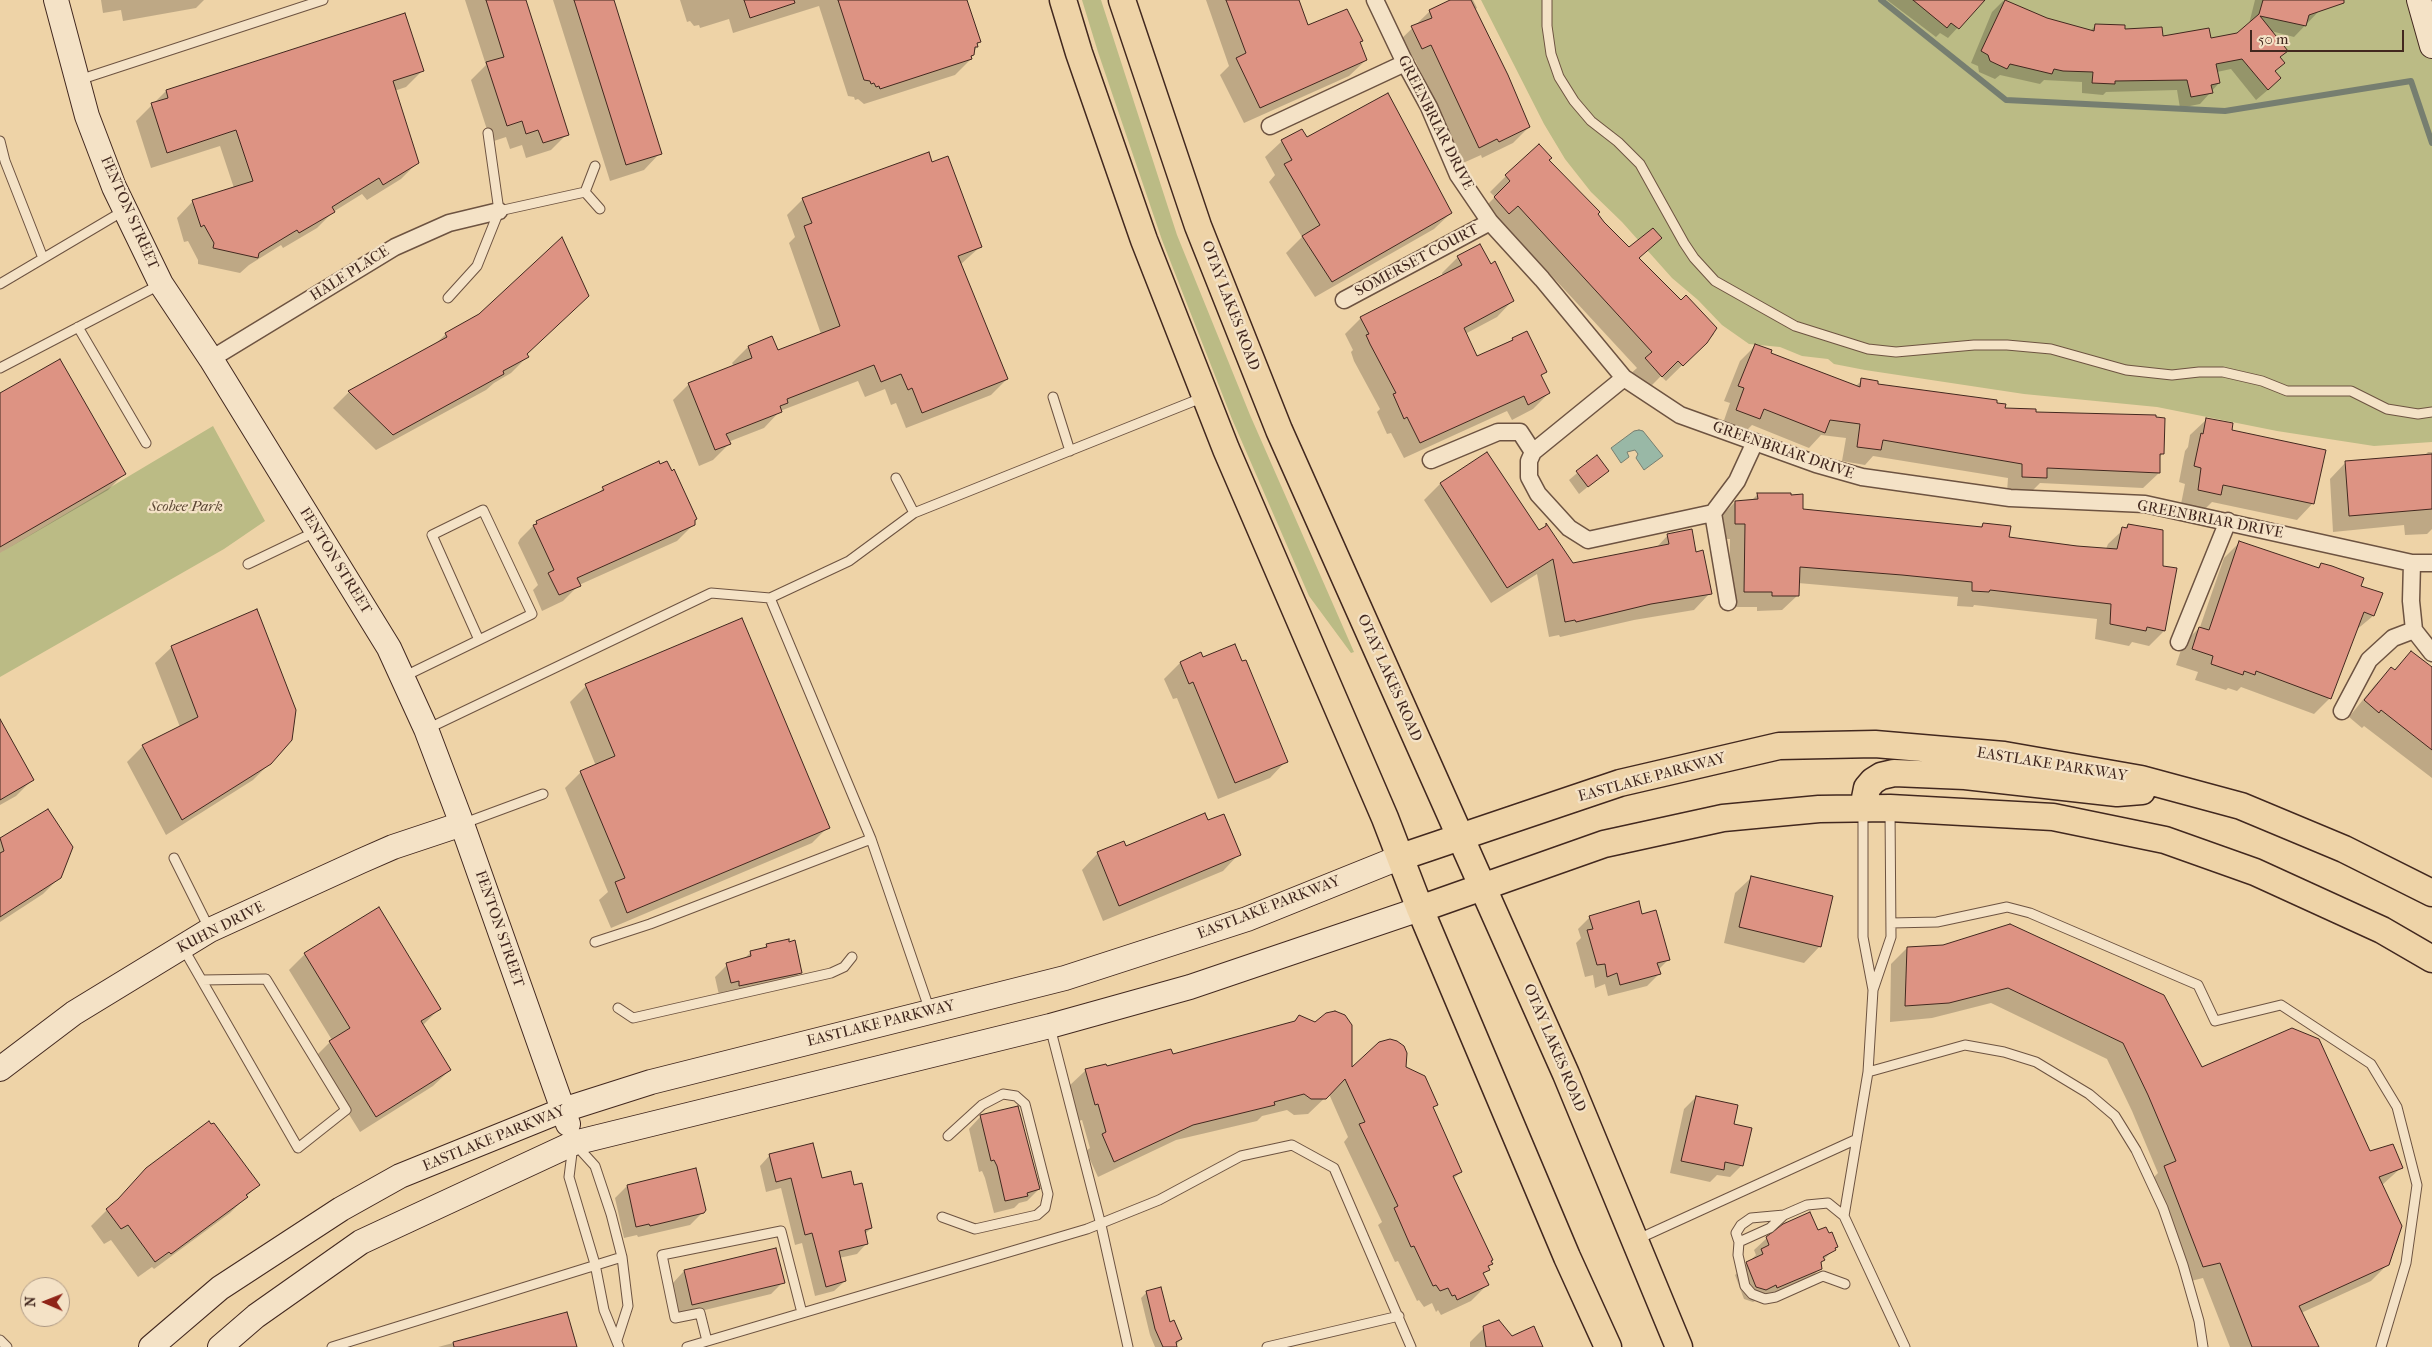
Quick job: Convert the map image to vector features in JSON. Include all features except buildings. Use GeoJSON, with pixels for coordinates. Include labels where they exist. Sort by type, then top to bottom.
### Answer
{"type":"FeatureCollection","features":[{"type":"Feature","properties":{"kind":"main road","name":"FENTON STREET"},"geometry":{"type":"LineString","coordinates":[[56,0],[87,116],[126,210],[161,284],[211,360],[389,648],[426,729],[462,824],[574,1143]]}},
{"type":"Feature","properties":{"kind":"main road"},"geometry":{"type":"LineString","coordinates":[[1063,0],[1078,53],[1144,240],[1206,397],[1401,857],[1420,909],[1567,1257],[1608,1347]]}},
{"type":"Feature","properties":{"kind":"main road","name":"OTAY LAKES ROAD"},"geometry":{"type":"LineString","coordinates":[[1122,0],[1198,226],[1278,430],[1566,1074],[1679,1347]]}},
{"type":"Feature","properties":{"kind":"main road"},"geometry":{"type":"LineString","coordinates":[[2420,0],[2432,46]]}},
{"type":"Feature","properties":{"kind":"main road","name":"EASTLAKE PARKWAY"},"geometry":{"type":"LineString","coordinates":[[151,1347],[220,1288],[341,1209],[400,1176],[563,1110],[651,1082],[1065,978],[1247,919],[1401,857],[1620,783],[1779,746],[1875,744],[2004,755],[2141,779],[2170,789],[2241,806],[2344,848],[2432,893]]}},
{"type":"Feature","properties":{"kind":"main road"},"geometry":{"type":"LineString","coordinates":[[1863,808],[1868,788],[1873,780],[1881,776],[1894,774],[1965,776],[2118,793],[2170,789]]}},
{"type":"Feature","properties":{"kind":"main road"},"geometry":{"type":"LineString","coordinates":[[220,1347],[256,1316],[361,1242],[574,1143],[1050,1026],[1190,987],[1604,844],[1723,818],[1863,808],[2053,817],[2165,840],[2255,872],[2382,930],[2432,959]]}},
{"type":"Feature","properties":{"kind":"main road","name":"KUHN DRIVE"},"geometry":{"type":"LineString","coordinates":[[0,1069],[74,1013],[210,930],[362,860],[393,847],[462,824]]}},
{"type":"Feature","properties":{"kind":"street","name":"GREENBRIAR DRIVE"},"geometry":{"type":"LineString","coordinates":[[1375,0],[1404,63],[1428,107],[1458,176],[1490,222],[1542,279],[1624,378],[1680,415],[1816,464],[1862,477],[2010,498],[2145,504],[2412,563],[2432,563]]}},
{"type":"Feature","properties":{"kind":"street"},"geometry":{"type":"LineString","coordinates":[[1270,126],[1404,63]]}},
{"type":"Feature","properties":{"kind":"street","name":"HALE PLACE"},"geometry":{"type":"LineString","coordinates":[[211,360],[395,246],[449,223],[499,211]]}},
{"type":"Feature","properties":{"kind":"street","name":"SOMERSET COURT"},"geometry":{"type":"LineString","coordinates":[[1344,300],[1490,222]]}},
{"type":"Feature","properties":{"kind":"street"},"geometry":{"type":"LineString","coordinates":[[1624,378],[1533,452],[1529,461],[1529,477],[1538,494],[1569,528],[1588,540],[1713,513],[1737,481],[1755,442]]}},
{"type":"Feature","properties":{"kind":"street"},"geometry":{"type":"LineString","coordinates":[[1430,460],[1498,432],[1520,432],[1533,452]]}},
{"type":"Feature","properties":{"kind":"street"},"geometry":{"type":"LineString","coordinates":[[1713,513],[1728,602]]}},
{"type":"Feature","properties":{"kind":"street"},"geometry":{"type":"LineString","coordinates":[[2179,642],[2228,521]]}},
{"type":"Feature","properties":{"kind":"street"},"geometry":{"type":"LineString","coordinates":[[2412,563],[2411,601],[2414,630],[2432,653]]}},
{"type":"Feature","properties":{"kind":"street"},"geometry":{"type":"LineString","coordinates":[[2342,710],[2369,660],[2393,638],[2414,630]]}},
{"type":"Feature","properties":{"kind":"lane"},"geometry":{"type":"LineString","coordinates":[[77,80],[324,0]]}},
{"type":"Feature","properties":{"kind":"lane"},"geometry":{"type":"LineString","coordinates":[[1547,0],[1547,26],[1551,54],[1558,77],[1574,101],[1591,120],[1618,142],[1640,164],[1689,251],[1715,280],[1795,326],[1868,349],[1896,352],[1974,344],[2007,344],[2051,349],[2126,370],[2172,375],[2223,372],[2287,390],[2352,391],[2388,409],[2418,414],[2432,412]]}},
{"type":"Feature","properties":{"kind":"lane"},"geometry":{"type":"LineString","coordinates":[[448,298],[477,266],[499,211],[488,133]]}},
{"type":"Feature","properties":{"kind":"lane"},"geometry":{"type":"LineString","coordinates":[[0,141],[5,161],[43,258]]}},
{"type":"Feature","properties":{"kind":"lane"},"geometry":{"type":"LineString","coordinates":[[585,192],[596,166]]}},
{"type":"Feature","properties":{"kind":"lane"},"geometry":{"type":"LineString","coordinates":[[499,211],[585,192]]}},
{"type":"Feature","properties":{"kind":"lane"},"geometry":{"type":"LineString","coordinates":[[585,192],[600,209]]}},
{"type":"Feature","properties":{"kind":"lane"},"geometry":{"type":"LineString","coordinates":[[0,284],[126,210]]}},
{"type":"Feature","properties":{"kind":"lane"},"geometry":{"type":"LineString","coordinates":[[0,368],[161,284]]}},
{"type":"Feature","properties":{"kind":"lane"},"geometry":{"type":"LineString","coordinates":[[78,327],[146,443]]}},
{"type":"Feature","properties":{"kind":"lane"},"geometry":{"type":"LineString","coordinates":[[1054,397],[1070,451]]}},
{"type":"Feature","properties":{"kind":"lane"},"geometry":{"type":"LineString","coordinates":[[426,729],[711,593],[770,598],[849,562],[914,513],[1206,397]]}},
{"type":"Feature","properties":{"kind":"lane"},"geometry":{"type":"LineString","coordinates":[[896,478],[914,513]]}},
{"type":"Feature","properties":{"kind":"lane"},"geometry":{"type":"LineString","coordinates":[[402,677],[480,640],[532,614],[484,510],[432,535],[480,640]]}},
{"type":"Feature","properties":{"kind":"lane"},"geometry":{"type":"LineString","coordinates":[[248,564],[317,531]]}},
{"type":"Feature","properties":{"kind":"lane"},"geometry":{"type":"LineString","coordinates":[[770,598],[871,839],[930,1011]]}},
{"type":"Feature","properties":{"kind":"lane"},"geometry":{"type":"LineString","coordinates":[[462,824],[543,794]]}},
{"type":"Feature","properties":{"kind":"lane"},"geometry":{"type":"LineString","coordinates":[[1844,1216],[1868,1072],[1873,990],[1863,937],[1863,808]]}},
{"type":"Feature","properties":{"kind":"lane"},"geometry":{"type":"LineString","coordinates":[[1873,990],[1891,937],[1890,808]]}},
{"type":"Feature","properties":{"kind":"lane"},"geometry":{"type":"LineString","coordinates":[[595,942],[650,924],[871,839]]}},
{"type":"Feature","properties":{"kind":"lane"},"geometry":{"type":"LineString","coordinates":[[174,858],[210,930]]}},
{"type":"Feature","properties":{"kind":"lane"},"geometry":{"type":"LineString","coordinates":[[1891,923],[1936,922],[2007,907],[2030,913],[2198,985],[2215,1021],[2281,1005],[2371,1064],[2397,1107],[2417,1185],[2406,1263],[2381,1347]]}},
{"type":"Feature","properties":{"kind":"lane"},"geometry":{"type":"LineString","coordinates":[[182,946],[298,1148],[346,1110],[266,979],[202,980]]}},
{"type":"Feature","properties":{"kind":"lane"},"geometry":{"type":"LineString","coordinates":[[618,1008],[632,1018],[831,973],[844,967],[852,957]]}},
{"type":"Feature","properties":{"kind":"lane"},"geometry":{"type":"LineString","coordinates":[[1050,1026],[1100,1225],[1128,1347]]}},
{"type":"Feature","properties":{"kind":"lane"},"geometry":{"type":"LineString","coordinates":[[1868,1072],[1965,1045],[2004,1052],[2036,1062],[2089,1094],[2114,1116],[2119,1123],[2136,1150],[2163,1208],[2186,1274],[2199,1321],[2203,1347]]}},
{"type":"Feature","properties":{"kind":"lane"},"geometry":{"type":"LineString","coordinates":[[942,1217],[975,1229],[1037,1216],[1045,1208],[1048,1194],[1025,1104],[1016,1096],[1003,1094],[982,1105],[948,1136]]}},
{"type":"Feature","properties":{"kind":"lane"},"geometry":{"type":"LineString","coordinates":[[1635,1241],[1857,1139]]}},
{"type":"Feature","properties":{"kind":"lane"},"geometry":{"type":"LineString","coordinates":[[574,1143],[595,1166],[612,1214],[622,1257],[628,1306],[618,1344]]}},
{"type":"Feature","properties":{"kind":"lane"},"geometry":{"type":"LineString","coordinates":[[574,1143],[569,1177],[595,1264],[604,1310],[618,1344]]}},
{"type":"Feature","properties":{"kind":"lane"},"geometry":{"type":"LineString","coordinates":[[687,1347],[1100,1225],[1159,1200],[1241,1156],[1292,1145],[1334,1168],[1411,1347]]}},
{"type":"Feature","properties":{"kind":"lane"},"geometry":{"type":"LineString","coordinates":[[1739,1242],[1770,1228],[1784,1215],[1806,1205],[1828,1203],[1844,1216],[1905,1347]]}},
{"type":"Feature","properties":{"kind":"lane"},"geometry":{"type":"LineString","coordinates":[[1784,1215],[1751,1218],[1741,1226],[1736,1234],[1739,1242],[1740,1272],[1745,1286],[1752,1294],[1765,1299],[1776,1297],[1823,1276],[1845,1284]]}},
{"type":"Feature","properties":{"kind":"lane"},"geometry":{"type":"LineString","coordinates":[[707,1341],[700,1313],[675,1318],[662,1255],[781,1231],[802,1314]]}},
{"type":"Feature","properties":{"kind":"lane"},"geometry":{"type":"LineString","coordinates":[[332,1347],[622,1257]]}},
{"type":"Feature","properties":{"kind":"lane"},"geometry":{"type":"LineString","coordinates":[[1267,1347],[1399,1316]]}},
{"type":"Feature","properties":{"kind":"lane"},"geometry":{"type":"LineString","coordinates":[[0,1340],[7,1347]]}},
{"type":"Feature","properties":{"kind":"green space"},"geometry":{"type":"Polygon","coordinates":[[[1082,0],[1101,0],[1177,235],[1250,415],[1354,652],[1351,653],[1309,596],[1232,419],[1162,240],[1082,0]]]}},
{"type":"Feature","properties":{"kind":"green space"},"geometry":{"type":"Polygon","coordinates":[[[1481,0],[2432,0],[2432,442],[2374,446],[2277,431],[2157,407],[2024,394],[1865,370],[1834,364],[1828,359],[1802,356],[1780,347],[1749,344],[1722,325],[1698,300],[1672,278],[1622,222],[1591,192],[1565,159],[1544,124],[1481,0]]]}},
{"type":"Feature","properties":{"kind":"green space","name":"Scobee Park"},"geometry":{"type":"Polygon","coordinates":[[[213,426],[265,521],[224,549],[0,677],[0,553],[213,426]]]}},
{"type":"Feature","properties":{"kind":"shaded area"},"geometry":{"type":"Polygon","coordinates":[[[1634,431],[1643,431],[1663,456],[1644,470],[1636,458],[1638,454],[1635,450],[1627,452],[1629,457],[1621,463],[1611,448],[1634,431]]]}},
{"type":"Feature","properties":{"kind":"waterway"},"geometry":{"type":"LineString","coordinates":[[1881,0],[2006,100],[2225,111],[2411,81],[2432,143]]}}]}
